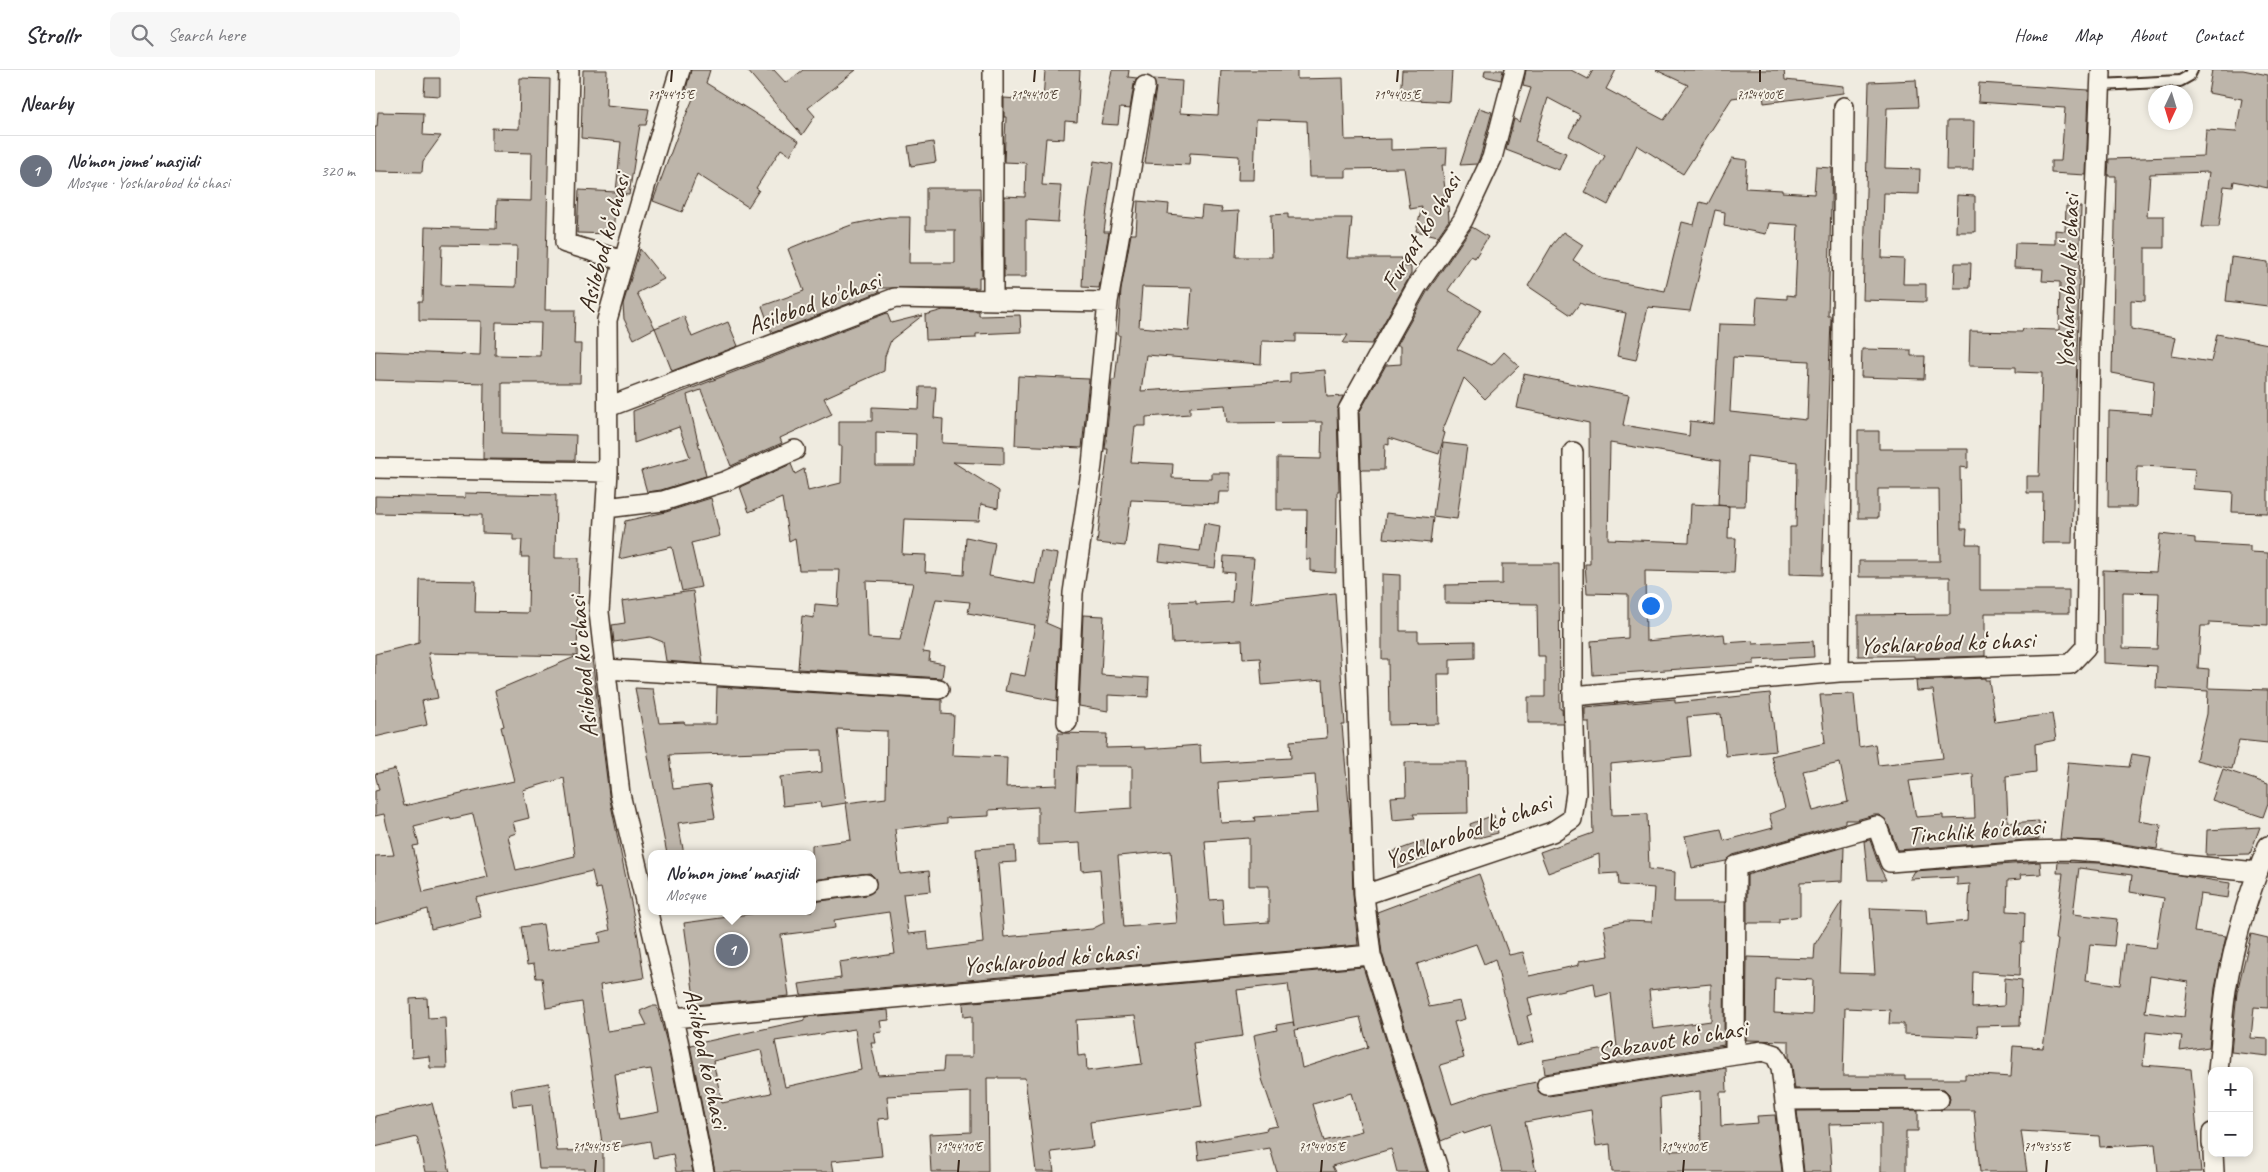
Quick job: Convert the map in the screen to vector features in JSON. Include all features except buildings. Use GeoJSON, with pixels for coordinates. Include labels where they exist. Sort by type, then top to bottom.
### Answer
{"type":"FeatureCollection","features":[{"type":"Feature","properties":{"kind":"street"},"geometry":{"type":"LineString","coordinates":[[569,70],[565,243],[624,261]]}},
{"type":"Feature","properties":{"kind":"street","name":"Asilobod koʻchasi"},"geometry":{"type":"LineString","coordinates":[[648,897],[620,794],[599,612],[609,472],[607,320],[680,70]]}},
{"type":"Feature","properties":{"kind":"street"},"geometry":{"type":"LineString","coordinates":[[993,70],[993,300]]}},
{"type":"Feature","properties":{"kind":"street","name":"Furqat koʻchasi"},"geometry":{"type":"LineString","coordinates":[[1348,410],[1417,286],[1463,220],[1492,158],[1515,70]]}},
{"type":"Feature","properties":{"kind":"street","name":"Yoshlarobod koʻchasi"},"geometry":{"type":"LineString","coordinates":[[1364,895],[1552,832],[1571,819],[1576,793],[1573,696],[1839,672],[2070,664],[2086,647],[2089,342],[2100,79]]}},
{"type":"Feature","properties":{"kind":"street"},"geometry":{"type":"LineString","coordinates":[[1067,722],[1073,594],[1092,465],[1108,302],[1145,86]]}},
{"type":"Feature","properties":{"kind":"street"},"geometry":{"type":"LineString","coordinates":[[1839,672],[1844,107]]}},
{"type":"Feature","properties":{"kind":"street","name":"Asilobod ko'chasi"},"geometry":{"type":"LineString","coordinates":[[608,407],[895,298],[1108,302]]}},
{"type":"Feature","properties":{"kind":"street","name":"Yoshlarobod koʻchasi"},"geometry":{"type":"LineString","coordinates":[[673,1018],[1371,955],[1364,895],[1348,410]]}},
{"type":"Feature","properties":{"kind":"street"},"geometry":{"type":"LineString","coordinates":[[606,508],[663,501],[726,481],[795,450]]}},
{"type":"Feature","properties":{"kind":"street"},"geometry":{"type":"LineString","coordinates":[[1573,452],[1573,696]]}},
{"type":"Feature","properties":{"kind":"street"},"geometry":{"type":"LineString","coordinates":[[375,468],[609,472]]}},
{"type":"Feature","properties":{"kind":"street"},"geometry":{"type":"LineString","coordinates":[[606,669],[939,689]]}},
{"type":"Feature","properties":{"kind":"street","name":"Tinchlik ko'chasi"},"geometry":{"type":"LineString","coordinates":[[1735,1055],[1736,866],[1877,826],[1890,862],[2027,850],[2069,850],[2102,852],[2184,865],[2257,872]]}},
{"type":"Feature","properties":{"kind":"street"},"geometry":{"type":"LineString","coordinates":[[2218,1067],[2226,991],[2235,944],[2257,872],[2268,846]]}},
{"type":"Feature","properties":{"kind":"street"},"geometry":{"type":"LineString","coordinates":[[816,890],[866,884]]}},
{"type":"Feature","properties":{"kind":"street","name":"Asilobod koʻchasi"},"geometry":{"type":"LineString","coordinates":[[653,915],[704,1172]]}},
{"type":"Feature","properties":{"kind":"street"},"geometry":{"type":"LineString","coordinates":[[1371,955],[1439,1172]]}},
{"type":"Feature","properties":{"kind":"street","name":"Sabzavot koʻchasi"},"geometry":{"type":"LineString","coordinates":[[1547,1085],[1763,1051],[1775,1055],[1781,1067],[1793,1172]]}},
{"type":"Feature","properties":{"kind":"street"},"geometry":{"type":"LineString","coordinates":[[1786,1100],[1939,1099]]}},
{"type":"Feature","properties":{"kind":"street"},"geometry":{"type":"LineString","coordinates":[[2213,1157],[2215,1172]]}},
{"type":"Feature","properties":{"kind":"lane"},"geometry":{"type":"LineString","coordinates":[[2100,79],[2180,81],[2189,76],[2192,70]]}},
{"type":"Feature","properties":{"kind":"place","name":"No'mon jome' masjidi"},"geometry":{"type":"Point","coordinates":[732,950]}}]}
